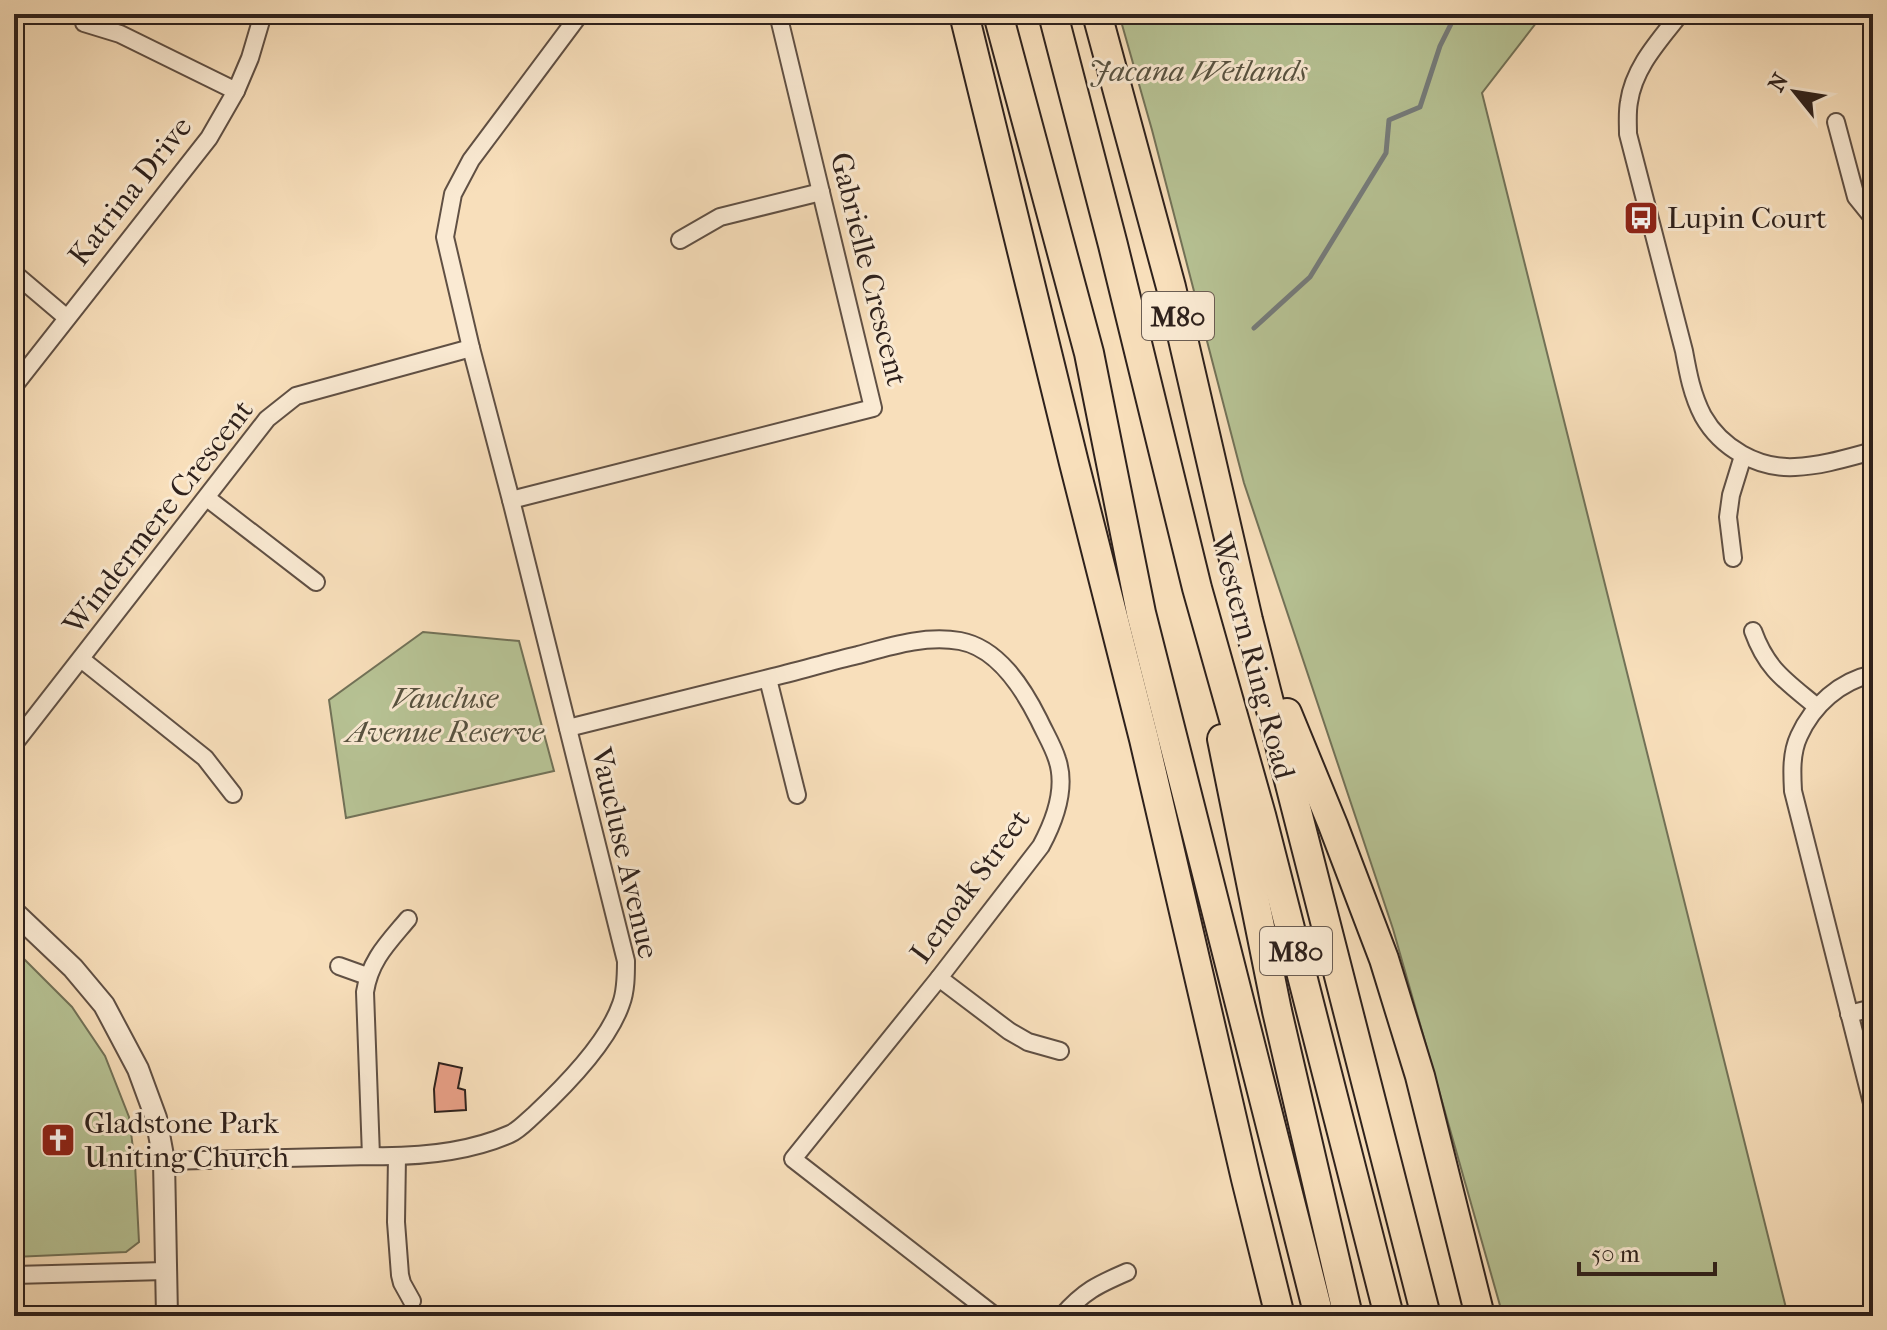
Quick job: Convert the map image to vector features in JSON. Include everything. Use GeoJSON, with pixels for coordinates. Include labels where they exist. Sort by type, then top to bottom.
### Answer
{"type":"FeatureCollection","features":[{"type":"Feature","properties":{"kind":"highway"},"geometry":{"type":"LineString","coordinates":[[964,14],[1144,739],[1280,1316]]}},
{"type":"Feature","properties":{"kind":"highway"},"geometry":{"type":"LineString","coordinates":[[998,14],[1089,353],[1141,613],[1319,1316]]}},
{"type":"Feature","properties":{"kind":"highway","name":"Western Ring Road"},"geometry":{"type":"LineString","coordinates":[[1053,14],[1197,588],[1261,815],[1389,1316]]}},
{"type":"Feature","properties":{"kind":"highway","name":"Western Ring Road"},"geometry":{"type":"LineString","coordinates":[[1097,14],[1171,287],[1248,620],[1426,1316]]}},
{"type":"Feature","properties":{"kind":"highway"},"geometry":{"type":"LineString","coordinates":[[974,55],[1074,402],[1141,613]]}},
{"type":"Feature","properties":{"kind":"highway"},"geometry":{"type":"LineString","coordinates":[[1197,588],[1212,693],[1277,1011],[1348,1316]]}},
{"type":"Feature","properties":{"kind":"highway"},"geometry":{"type":"LineString","coordinates":[[1248,620],[1333,825],[1384,959],[1420,1076],[1480,1316]]}},
{"type":"Feature","properties":{"kind":"street","name":"Katrina Drive"},"geometry":{"type":"LineString","coordinates":[[14,386],[209,138],[236,91],[263,14]]}},
{"type":"Feature","properties":{"kind":"street"},"geometry":{"type":"LineString","coordinates":[[471,348],[445,237],[453,194],[471,160],[580,14]]}},
{"type":"Feature","properties":{"kind":"street","name":"Gabrielle Crescent"},"geometry":{"type":"LineString","coordinates":[[511,500],[873,408],[778,14]]}},
{"type":"Feature","properties":{"kind":"street"},"geometry":{"type":"LineString","coordinates":[[1680,14],[1646,57],[1637,75],[1629,102],[1628,134],[1684,351],[1689,382],[1703,416],[1716,433],[1743,456],[1770,466],[1817,465],[1873,451]]}},
{"type":"Feature","properties":{"kind":"street"},"geometry":{"type":"LineString","coordinates":[[84,23],[120,34],[236,91]]}},
{"type":"Feature","properties":{"kind":"street"},"geometry":{"type":"LineString","coordinates":[[1836,122],[1856,197],[1873,218]]}},
{"type":"Feature","properties":{"kind":"street"},"geometry":{"type":"LineString","coordinates":[[680,240],[720,217],[821,192]]}},
{"type":"Feature","properties":{"kind":"street"},"geometry":{"type":"LineString","coordinates":[[14,273],[67,318]]}},
{"type":"Feature","properties":{"kind":"street","name":"Windermere Crescent"},"geometry":{"type":"LineString","coordinates":[[14,744],[267,419],[296,396],[471,348]]}},
{"type":"Feature","properties":{"kind":"street","name":"Vaucluse Avenue"},"geometry":{"type":"LineString","coordinates":[[164,1161],[397,1156],[457,1151],[513,1133],[564,1087],[603,1037],[622,1003],[626,961],[471,348]]}},
{"type":"Feature","properties":{"kind":"street"},"geometry":{"type":"LineString","coordinates":[[1733,558],[1728,517],[1743,456]]}},
{"type":"Feature","properties":{"kind":"street"},"geometry":{"type":"LineString","coordinates":[[207,498],[316,582]]}},
{"type":"Feature","properties":{"kind":"street"},"geometry":{"type":"LineString","coordinates":[[1753,631],[1761,653],[1778,675],[1817,707]]}},
{"type":"Feature","properties":{"kind":"street","name":"Lenoak Street"},"geometry":{"type":"LineString","coordinates":[[568,728],[931,638],[962,641],[988,653],[1016,680],[1057,757],[1061,774],[1058,804],[1051,827],[1041,846],[939,978],[793,1159],[995,1316]]}},
{"type":"Feature","properties":{"kind":"street"},"geometry":{"type":"LineString","coordinates":[[81,659],[205,758],[233,794]]}},
{"type":"Feature","properties":{"kind":"street"},"geometry":{"type":"LineString","coordinates":[[1873,674],[1835,690],[1817,707],[1798,737],[1792,763],[1793,791],[1873,1107]]}},
{"type":"Feature","properties":{"kind":"street"},"geometry":{"type":"LineString","coordinates":[[768,679],[797,795]]}},
{"type":"Feature","properties":{"kind":"street"},"geometry":{"type":"LineString","coordinates":[[14,912],[73,968],[104,1005],[138,1069],[156,1118],[164,1161],[167,1316]]}},
{"type":"Feature","properties":{"kind":"street"},"geometry":{"type":"LineString","coordinates":[[371,1156],[367,976],[378,954],[408,919]]}},
{"type":"Feature","properties":{"kind":"street"},"geometry":{"type":"LineString","coordinates":[[339,966],[367,976]]}},
{"type":"Feature","properties":{"kind":"street"},"geometry":{"type":"LineString","coordinates":[[939,978],[1009,1031],[1028,1042],[1060,1051]]}},
{"type":"Feature","properties":{"kind":"street"},"geometry":{"type":"LineString","coordinates":[[1849,1014],[1873,1008]]}},
{"type":"Feature","properties":{"kind":"street"},"geometry":{"type":"LineString","coordinates":[[397,1156],[396,1222],[400,1275],[412,1301]]}},
{"type":"Feature","properties":{"kind":"street"},"geometry":{"type":"LineString","coordinates":[[14,1275],[165,1271]]}},
{"type":"Feature","properties":{"kind":"street"},"geometry":{"type":"LineString","coordinates":[[1062,1316],[1078,1297],[1127,1272]]}},
{"type":"Feature","properties":{"kind":"green space","name":"Jacana Wetlands"},"geometry":{"type":"Polygon","coordinates":[[[1119,14],[1543,14],[1482,93],[1788,1316],[1503,1316],[1393,929],[1244,483],[1119,14]]]}},
{"type":"Feature","properties":{"kind":"green space","name":"Vaucluse Avenue Reserve"},"geometry":{"type":"Polygon","coordinates":[[[423,632],[519,641],[554,771],[346,818],[329,700],[423,632]]]}},
{"type":"Feature","properties":{"kind":"green space"},"geometry":{"type":"Polygon","coordinates":[[[14,949],[72,1007],[105,1056],[129,1117],[139,1242],[126,1252],[14,1257],[14,949]]]}},
{"type":"Feature","properties":{"kind":"building"},"geometry":{"type":"Polygon","coordinates":[[[439,1063],[462,1068],[458,1088],[465,1090],[466,1110],[435,1112],[434,1089],[439,1063]]]}},
{"type":"Feature","properties":{"kind":"waterway"},"geometry":{"type":"LineString","coordinates":[[1254,328],[1310,277],[1386,153],[1389,120],[1420,107],[1440,46],[1456,14]]}},
{"type":"Feature","properties":{"kind":"place","name":"Lupin Court"},"geometry":{"type":"Point","coordinates":[1641,218]}},
{"type":"Feature","properties":{"kind":"place","name":"Gladstone Park Uniting Church"},"geometry":{"type":"Point","coordinates":[58,1140]}}]}
